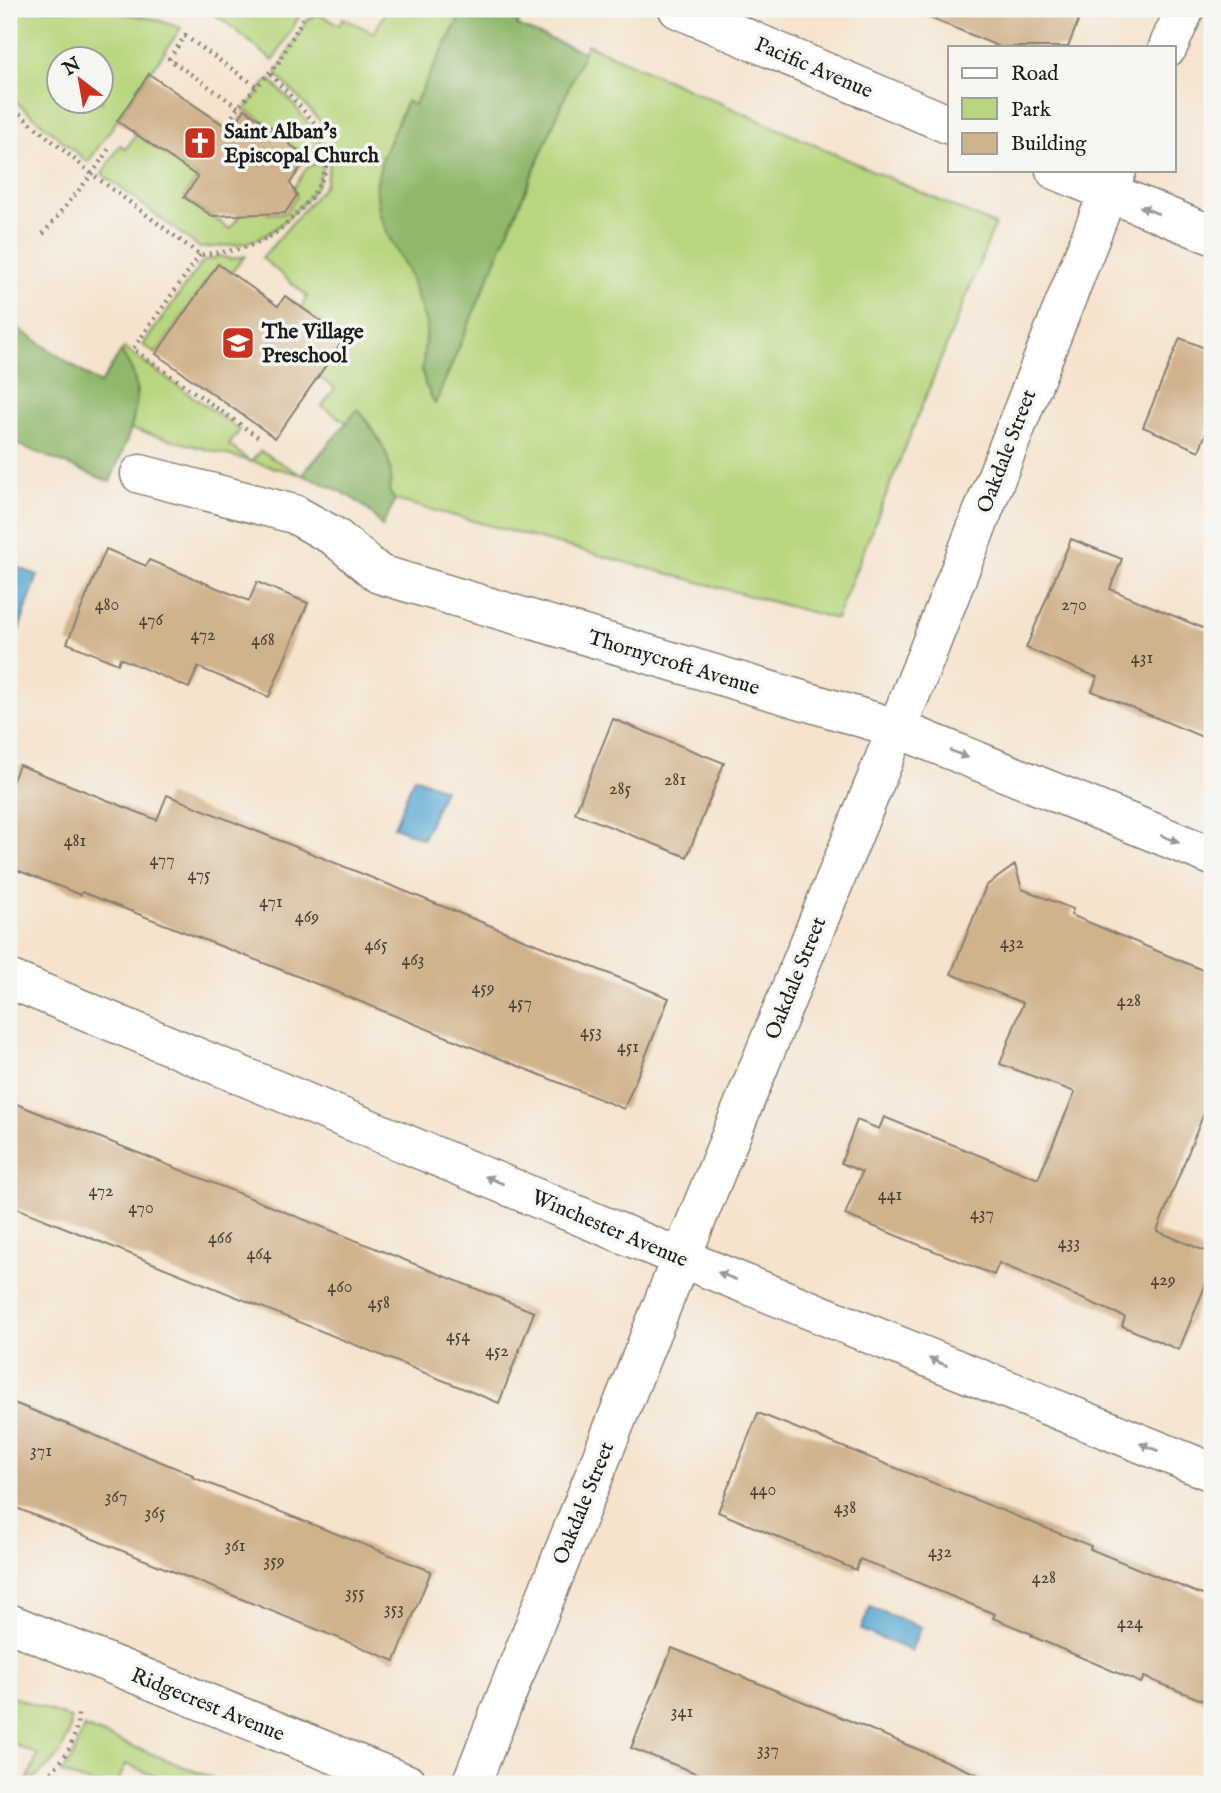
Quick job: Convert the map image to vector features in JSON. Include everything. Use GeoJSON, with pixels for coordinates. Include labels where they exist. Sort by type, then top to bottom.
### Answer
{"type":"FeatureCollection","features":[{"type":"Feature","properties":{"kind":"street","name":"Pacific Avenue"},"geometry":{"type":"LineString","coordinates":[[678,9],[948,124]]}},
{"type":"Feature","properties":{"kind":"street"},"geometry":{"type":"LineString","coordinates":[[1168,46],[1185,9]]}},
{"type":"Feature","properties":{"kind":"street"},"geometry":{"type":"LineString","coordinates":[[1065,172],[1112,181],[1212,235]]}},
{"type":"Feature","properties":{"kind":"street","name":"Oakdale Street"},"geometry":{"type":"LineString","coordinates":[[471,1784],[896,728],[1112,181]]}},
{"type":"Feature","properties":{"kind":"street","name":"Thornycroft Avenue"},"geometry":{"type":"LineString","coordinates":[[140,474],[294,514],[335,537],[379,574],[896,728],[1212,856]]}},
{"type":"Feature","properties":{"kind":"street","name":"Winchester Avenue"},"geometry":{"type":"LineString","coordinates":[[9,979],[681,1258],[1212,1472]]}},
{"type":"Feature","properties":{"kind":"street","name":"Ridgecrest Avenue"},"geometry":{"type":"LineString","coordinates":[[9,1623],[408,1784]]}},
{"type":"Feature","properties":{"kind":"path"},"geometry":{"type":"LineString","coordinates":[[229,122],[238,107],[279,61],[303,18]]}},
{"type":"Feature","properties":{"kind":"path"},"geometry":{"type":"LineString","coordinates":[[238,107],[169,59],[185,36],[257,86]]}},
{"type":"Feature","properties":{"kind":"path"},"geometry":{"type":"LineString","coordinates":[[258,437],[133,349],[200,255],[242,248],[265,240],[286,225],[319,188],[327,169],[326,141],[321,130],[270,73]]}},
{"type":"Feature","properties":{"kind":"path"},"geometry":{"type":"LineString","coordinates":[[9,105],[92,174],[200,255]]}},
{"type":"Feature","properties":{"kind":"path"},"geometry":{"type":"LineString","coordinates":[[43,234],[92,174],[110,146]]}},
{"type":"Feature","properties":{"kind":"path"},"geometry":{"type":"LineString","coordinates":[[34,1784],[50,1773],[65,1757],[77,1732],[78,1714]]}},
{"type":"Feature","properties":{"kind":"path"},"geometry":{"type":"LineString","coordinates":[[50,1773],[79,1784]]}},
{"type":"Feature","properties":{"kind":"green space"},"geometry":{"type":"Polygon","coordinates":[[[9,9],[100,9],[154,19],[181,28],[88,162],[9,96],[9,9]]]}},
{"type":"Feature","properties":{"kind":"green space"},"geometry":{"type":"Polygon","coordinates":[[[205,9],[299,9],[300,15],[273,61],[226,22],[205,9]]]}},
{"type":"Feature","properties":{"kind":"green space"},"geometry":{"type":"Polygon","coordinates":[[[387,9],[464,9],[414,106],[406,102],[382,158],[379,213],[409,273],[427,326],[425,384],[435,403],[587,44],[995,225],[836,619],[395,500],[389,491],[358,410],[347,423],[322,406],[335,388],[318,377],[345,338],[301,308],[307,296],[262,258],[325,185],[332,152],[331,140],[323,124],[276,74],[307,20],[318,14],[340,25],[343,18],[374,33],[387,9]]]}},
{"type":"Feature","properties":{"kind":"green space"},"geometry":{"type":"Polygon","coordinates":[[[464,9],[524,9],[517,26],[584,52],[435,404],[425,384],[422,370],[427,326],[409,273],[379,212],[376,187],[382,158],[407,101],[414,105],[464,9]]]}},
{"type":"Feature","properties":{"kind":"green space"},"geometry":{"type":"Polygon","coordinates":[[[269,79],[290,100],[322,141],[308,157],[289,144],[291,140],[245,109],[269,79]]]}},
{"type":"Feature","properties":{"kind":"green space"},"geometry":{"type":"Polygon","coordinates":[[[136,134],[198,177],[184,197],[230,229],[249,202],[268,214],[285,213],[297,196],[293,189],[306,169],[324,158],[315,188],[294,213],[276,228],[246,243],[200,248],[102,174],[120,145],[126,149],[136,134]]]}},
{"type":"Feature","properties":{"kind":"green space"},"geometry":{"type":"Polygon","coordinates":[[[221,256],[230,259],[245,256],[231,273],[218,265],[156,354],[143,345],[203,261],[221,256]]]}},
{"type":"Feature","properties":{"kind":"green space"},"geometry":{"type":"Polygon","coordinates":[[[9,322],[100,384],[121,352],[127,360],[134,376],[136,403],[126,443],[110,482],[9,441],[9,322]]]}},
{"type":"Feature","properties":{"kind":"green space"},"geometry":{"type":"Polygon","coordinates":[[[124,348],[240,430],[229,445],[250,461],[131,429],[137,391],[121,352],[124,348]]]}},
{"type":"Feature","properties":{"kind":"green space"},"geometry":{"type":"Polygon","coordinates":[[[358,409],[388,458],[391,480],[389,491],[395,500],[382,527],[357,501],[302,475],[358,409]]]}},
{"type":"Feature","properties":{"kind":"green space"},"geometry":{"type":"Polygon","coordinates":[[[260,451],[302,475],[251,461],[260,451]]]}},
{"type":"Feature","properties":{"kind":"green space"},"geometry":{"type":"Polygon","coordinates":[[[9,1695],[71,1719],[66,1739],[57,1757],[26,1783],[38,1755],[9,1742],[9,1695]]]}},
{"type":"Feature","properties":{"kind":"green space"},"geometry":{"type":"Polygon","coordinates":[[[84,1727],[227,1784],[173,1784],[126,1764],[117,1784],[92,1784],[61,1773],[73,1757],[84,1727]]]}},
{"type":"Feature","properties":{"kind":"water"},"geometry":{"type":"Polygon","coordinates":[[[9,564],[38,575],[18,632],[9,629],[9,564]]]}},
{"type":"Feature","properties":{"kind":"water"},"geometry":{"type":"Polygon","coordinates":[[[414,777],[444,789],[423,839],[394,827],[414,777]]]}},
{"type":"Feature","properties":{"kind":"water"},"geometry":{"type":"Polygon","coordinates":[[[870,1607],[921,1627],[911,1651],[861,1630],[870,1607]]]}},
{"type":"Feature","properties":{"kind":"building"},"geometry":{"type":"Polygon","coordinates":[[[909,9],[1083,9],[1068,46],[998,46],[909,9]]]}},
{"type":"Feature","properties":{"kind":"building"},"geometry":{"type":"Polygon","coordinates":[[[149,74],[231,130],[245,109],[291,141],[289,144],[308,157],[290,183],[297,195],[285,213],[212,216],[184,197],[198,177],[117,121],[149,74]]]}},
{"type":"Feature","properties":{"kind":"building"},"geometry":{"type":"Polygon","coordinates":[[[218,264],[278,306],[285,296],[345,338],[275,438],[156,354],[218,264]]]}},
{"type":"Feature","properties":{"kind":"building"},"geometry":{"type":"Polygon","coordinates":[[[1180,338],[1212,351],[1212,419],[1199,451],[1143,427],[1180,338]]]}},
{"type":"Feature","properties":{"kind":"building"},"geometry":{"type":"Polygon","coordinates":[[[1071,539],[1122,559],[1110,589],[1212,632],[1212,741],[1092,691],[1097,677],[1026,648],[1071,539]]]}},
{"type":"Feature","properties":{"kind":"building"},"geometry":{"type":"Polygon","coordinates":[[[106,549],[146,566],[149,560],[249,601],[257,582],[308,603],[269,697],[198,667],[189,688],[120,658],[118,664],[67,643],[106,549]]]}},
{"type":"Feature","properties":{"kind":"building"},"geometry":{"type":"Polygon","coordinates":[[[613,719],[724,763],[687,857],[575,813],[613,719]]]}},
{"type":"Feature","properties":{"kind":"building"},"geometry":{"type":"Polygon","coordinates":[[[19,765],[157,820],[167,795],[669,998],[624,1109],[302,978],[82,892],[81,895],[9,867],[9,790],[19,765]]]}},
{"type":"Feature","properties":{"kind":"building"},"geometry":{"type":"Polygon","coordinates":[[[1015,865],[1022,889],[1073,909],[1071,915],[1212,974],[1212,1093],[1157,1231],[1212,1254],[1212,1269],[1179,1350],[1122,1326],[1125,1317],[999,1263],[994,1275],[845,1215],[862,1172],[841,1163],[857,1120],[879,1129],[884,1117],[1038,1179],[1075,1092],[1000,1064],[1023,1003],[951,974],[986,886],[1015,865]]]}},
{"type":"Feature","properties":{"kind":"building"},"geometry":{"type":"Polygon","coordinates":[[[9,1101],[534,1312],[499,1403],[9,1205],[9,1101]]]}},
{"type":"Feature","properties":{"kind":"building"},"geometry":{"type":"Polygon","coordinates":[[[9,1401],[193,1475],[192,1477],[431,1571],[395,1661],[9,1505],[9,1401]]]}},
{"type":"Feature","properties":{"kind":"building"},"geometry":{"type":"Polygon","coordinates":[[[758,1413],[1091,1546],[1090,1549],[1212,1599],[1212,1704],[1144,1677],[1141,1683],[1031,1636],[1032,1634],[993,1618],[995,1614],[860,1559],[856,1570],[718,1512],[758,1413]]]}},
{"type":"Feature","properties":{"kind":"building"},"geometry":{"type":"Polygon","coordinates":[[[672,1648],[1000,1784],[724,1784],[631,1748],[672,1648]]]}},
{"type":"Feature","properties":{"kind":"place","name":"Saint Alban's Episcopal Church"},"geometry":{"type":"Point","coordinates":[200,143]}},
{"type":"Feature","properties":{"kind":"place","name":"The Village Preschool"},"geometry":{"type":"Point","coordinates":[238,343]}}]}
